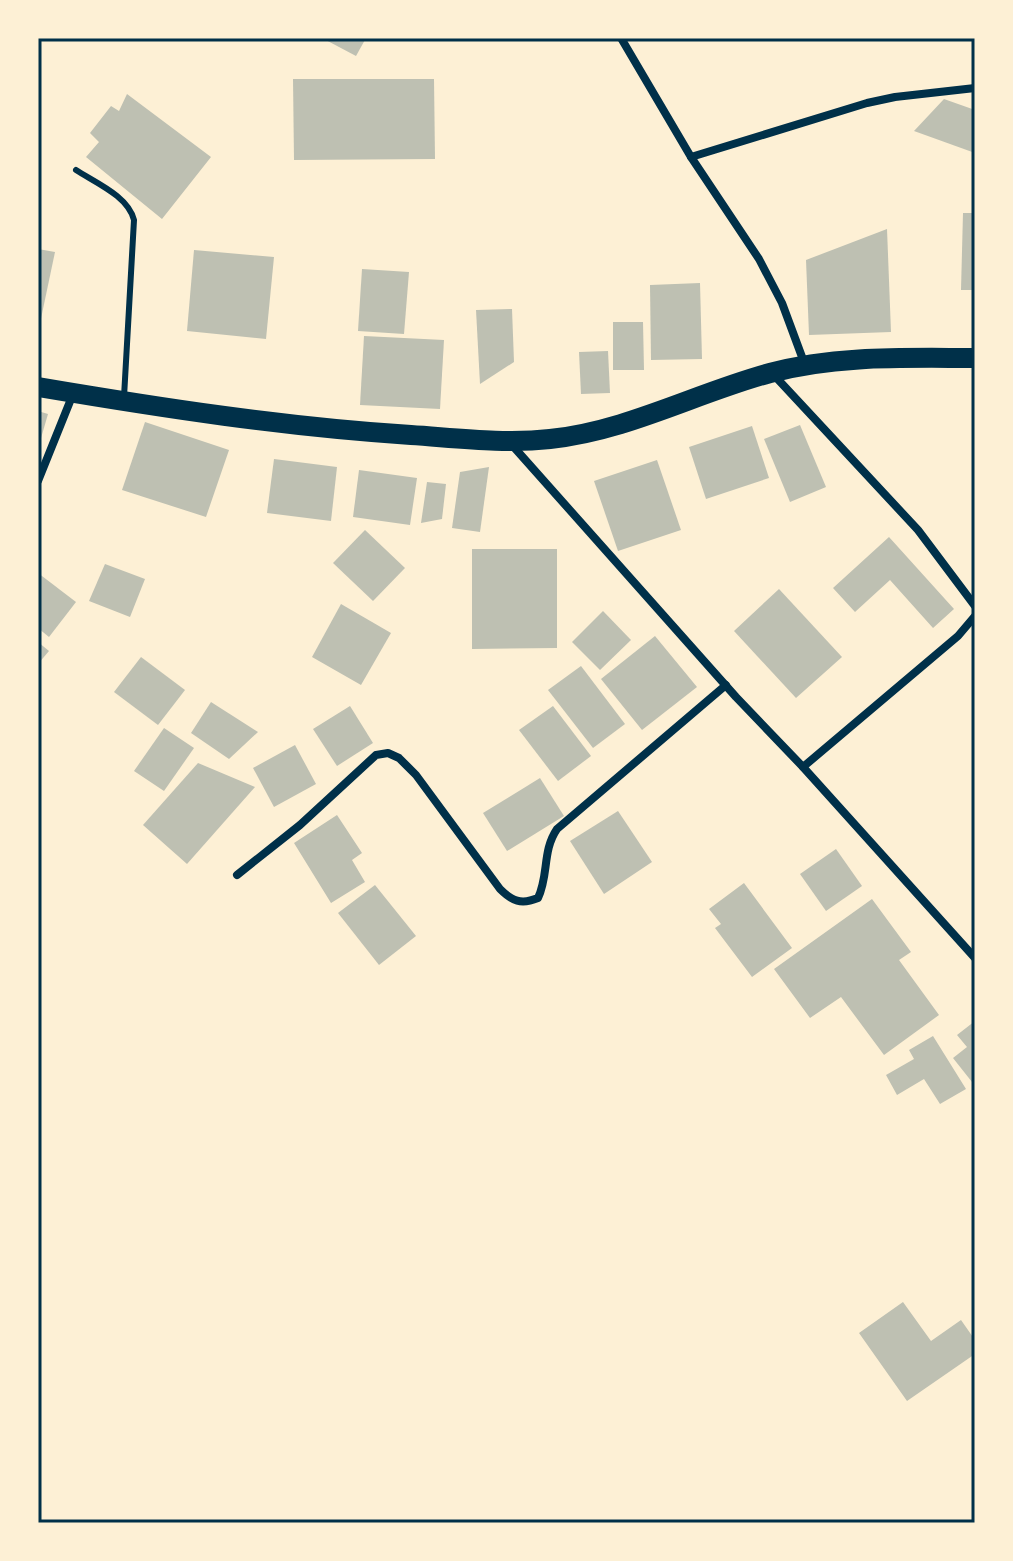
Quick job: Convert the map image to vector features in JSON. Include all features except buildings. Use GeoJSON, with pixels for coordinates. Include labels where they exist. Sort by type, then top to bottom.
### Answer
{"type":"FeatureCollection","features":[{"type":"Feature","properties":{"kind":"main road"},"geometry":{"type":"LineString","coordinates":[[38,387],[340,430],[509,442],[610,429],[772,373],[805,366],[847,361],[975,358]]}},
{"type":"Feature","properties":{"kind":"street"},"geometry":{"type":"LineString","coordinates":[[621,38],[691,157],[759,259],[782,303],[805,366]]}},
{"type":"Feature","properties":{"kind":"street"},"geometry":{"type":"LineString","coordinates":[[691,157],[867,103],[975,88]]}},
{"type":"Feature","properties":{"kind":"street"},"geometry":{"type":"LineString","coordinates":[[772,373],[918,530],[975,606]]}},
{"type":"Feature","properties":{"kind":"street"},"geometry":{"type":"LineString","coordinates":[[38,481],[73,393]]}},
{"type":"Feature","properties":{"kind":"street"},"geometry":{"type":"LineString","coordinates":[[509,442],[975,958]]}},
{"type":"Feature","properties":{"kind":"street"},"geometry":{"type":"LineString","coordinates":[[803,767],[958,636],[975,616]]}},
{"type":"Feature","properties":{"kind":"street"},"geometry":{"type":"LineString","coordinates":[[237,875],[300,825],[376,755],[388,753],[399,758],[416,775],[506,895],[512,901],[528,902],[538,898],[545,885],[548,842],[557,829],[726,685]]}},
{"type":"Feature","properties":{"kind":"lane"},"geometry":{"type":"LineString","coordinates":[[76,170],[125,202],[134,220],[123,401]]}}]}
